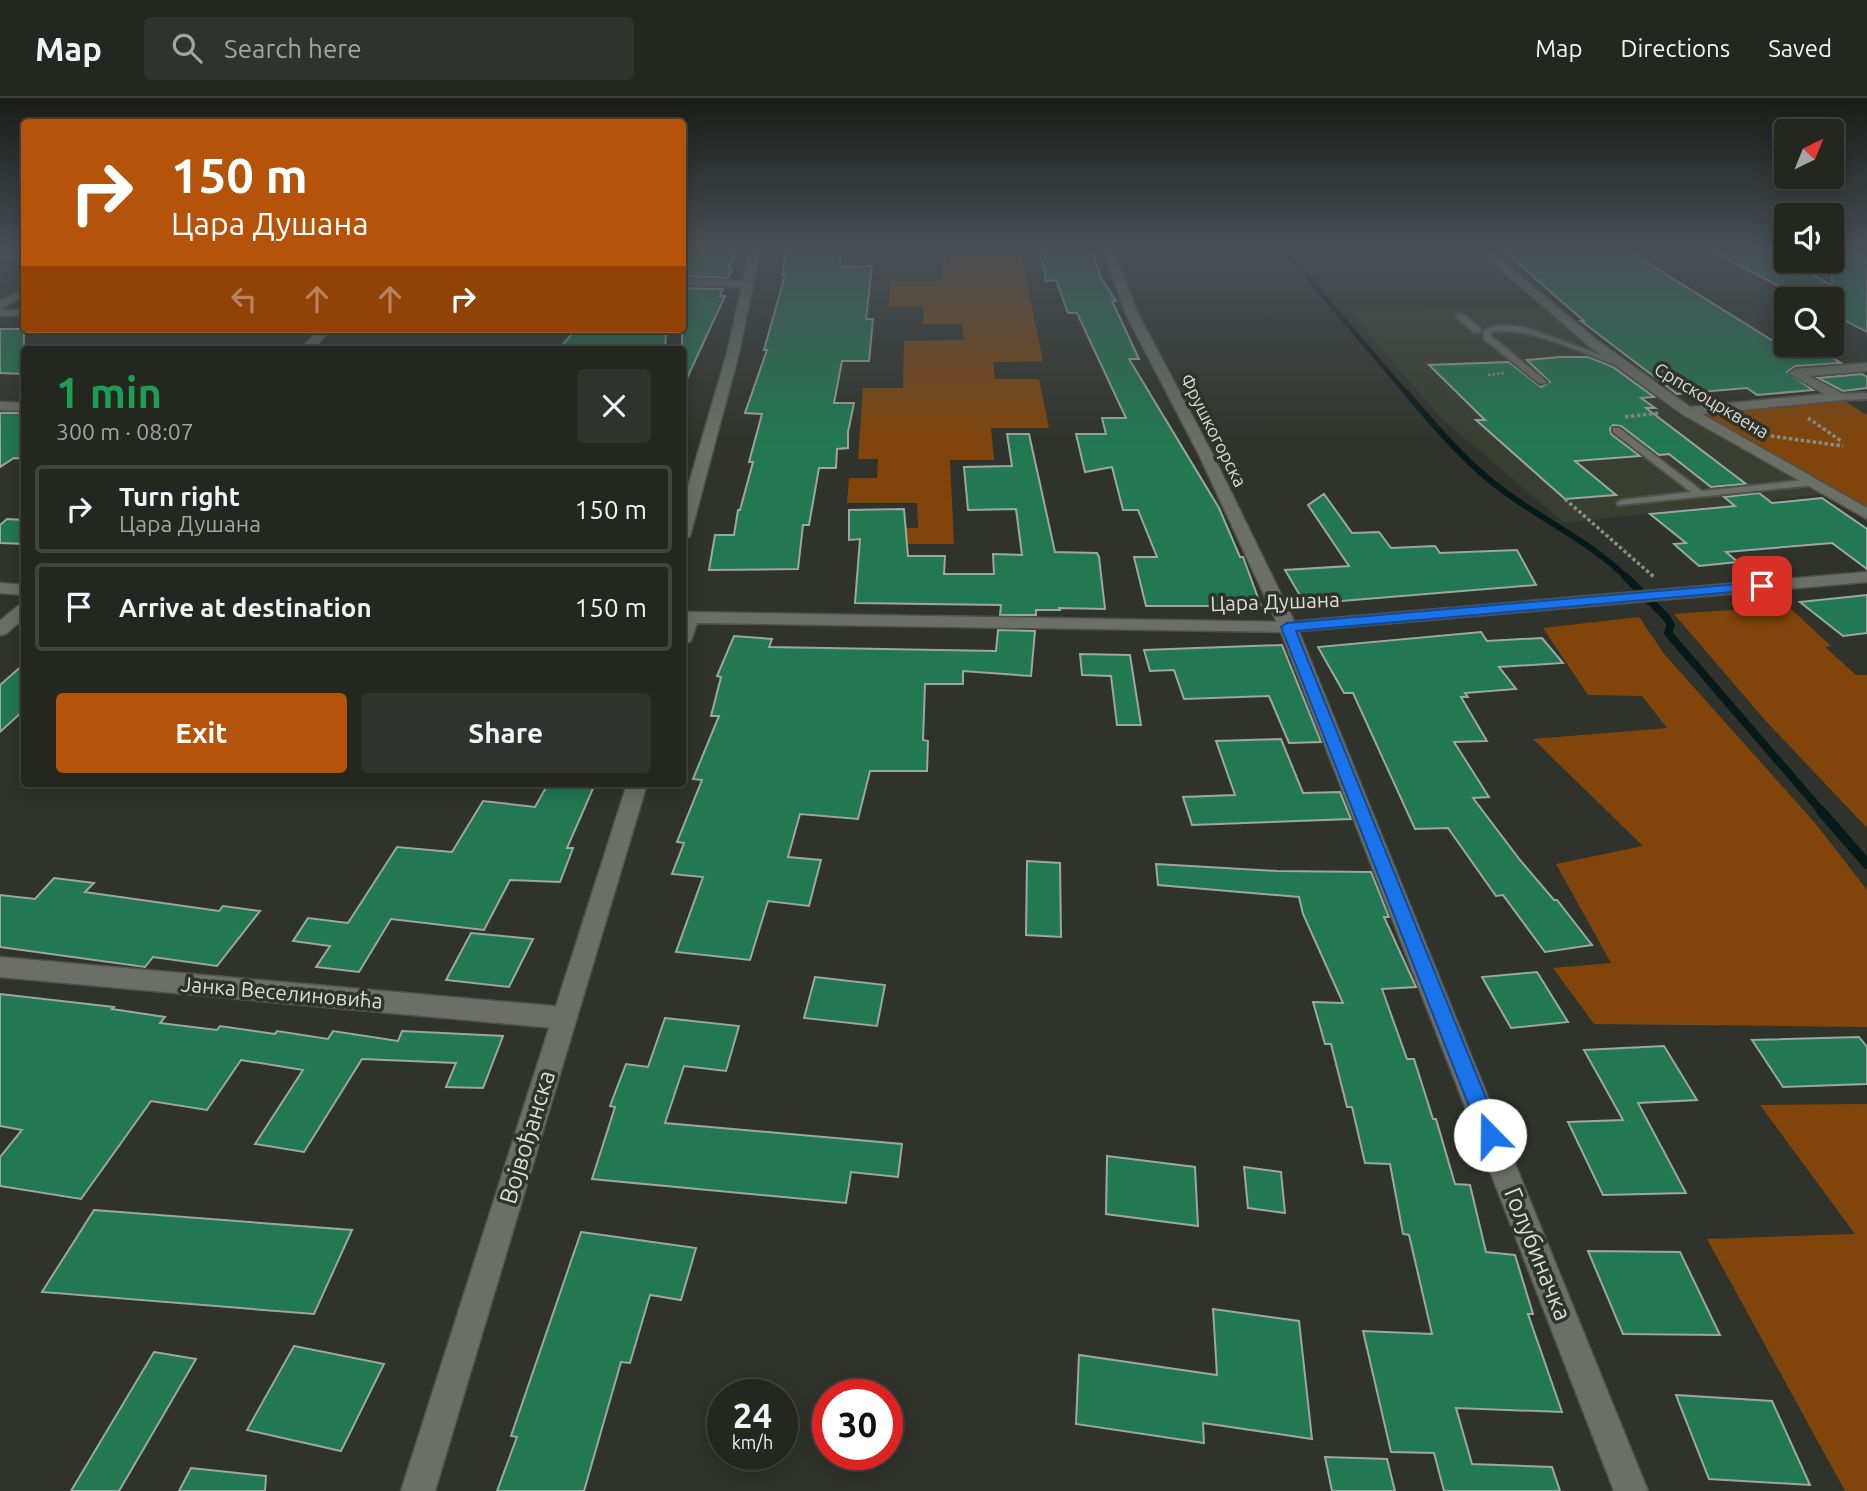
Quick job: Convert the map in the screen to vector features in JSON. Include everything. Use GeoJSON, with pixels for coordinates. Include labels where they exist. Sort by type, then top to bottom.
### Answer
{"type":"FeatureCollection","features":[{"type":"Feature","properties":{"kind":"street"},"geometry":{"type":"LineString","coordinates":[[686,522],[733,353],[741,315]]}},
{"type":"Feature","properties":{"kind":"street","name":"Фрушкогорска"},"geometry":{"type":"LineString","coordinates":[[1133,315],[1206,455],[1287,627]]}},
{"type":"Feature","properties":{"kind":"street","name":"Српскоцрквена"},"geometry":{"type":"LineString","coordinates":[[1561,315],[1619,363],[1687,411],[1867,514]]}},
{"type":"Feature","properties":{"kind":"street"},"geometry":{"type":"LineString","coordinates":[[310,346],[321,333]]}},
{"type":"Feature","properties":{"kind":"street"},"geometry":{"type":"LineString","coordinates":[[1839,397],[1795,373],[1867,367]]}},
{"type":"Feature","properties":{"kind":"street"},"geometry":{"type":"LineString","coordinates":[[1687,411],[1839,397]]}},
{"type":"Feature","properties":{"kind":"street"},"geometry":{"type":"LineString","coordinates":[[0,406],[21,407]]}},
{"type":"Feature","properties":{"kind":"street","name":"Цара Душана"},"geometry":{"type":"LineString","coordinates":[[686,617],[1287,627],[1867,577]]}},
{"type":"Feature","properties":{"kind":"street"},"geometry":{"type":"LineString","coordinates":[[0,588],[21,590]]}},
{"type":"Feature","properties":{"kind":"street"},"geometry":{"type":"LineString","coordinates":[[0,630],[21,612]]}},
{"type":"Feature","properties":{"kind":"street","name":"Голубиначка"},"geometry":{"type":"LineString","coordinates":[[1287,627],[1631,1491]]}},
{"type":"Feature","properties":{"kind":"street","name":"Војвођанска"},"geometry":{"type":"LineString","coordinates":[[418,1491],[636,787]]}},
{"type":"Feature","properties":{"kind":"street","name":"Јанка Веселиновића"},"geometry":{"type":"LineString","coordinates":[[0,967],[564,1018]]}},
{"type":"Feature","properties":{"kind":"lane"},"geometry":{"type":"LineString","coordinates":[[1460,316],[1476,330]]}},
{"type":"Feature","properties":{"kind":"lane"},"geometry":{"type":"LineString","coordinates":[[1543,382],[1487,337],[1487,332],[1502,327],[1521,329],[1619,363]]}},
{"type":"Feature","properties":{"kind":"lane"},"geometry":{"type":"LineString","coordinates":[[1839,397],[1867,396]]}},
{"type":"Feature","properties":{"kind":"lane"},"geometry":{"type":"LineString","coordinates":[[1616,430],[1701,495]]}},
{"type":"Feature","properties":{"kind":"lane"},"geometry":{"type":"LineString","coordinates":[[1622,503],[1814,482]]}},
{"type":"Feature","properties":{"kind":"path"},"geometry":{"type":"LineString","coordinates":[[1623,417],[1687,411]]}},
{"type":"Feature","properties":{"kind":"path"},"geometry":{"type":"LineString","coordinates":[[1734,438],[1771,436],[1842,444],[1808,418]]}},
{"type":"Feature","properties":{"kind":"path"},"geometry":{"type":"LineString","coordinates":[[1565,499],[1656,578]]}},
{"type":"Feature","properties":{"kind":"shaded area"},"geometry":{"type":"Polygon","coordinates":[[[923,315],[1033,315],[1043,361],[993,362],[995,379],[1039,379],[1049,428],[991,428],[994,460],[950,460],[954,544],[906,544],[906,528],[918,528],[917,503],[847,503],[849,478],[877,478],[878,459],[858,459],[863,388],[903,388],[904,341],[964,340],[962,324],[923,324],[923,315]]]}},
{"type":"Feature","properties":{"kind":"shaded area"},"geometry":{"type":"Polygon","coordinates":[[[1353,315],[1561,315],[1687,411],[1833,493],[1564,523],[1442,419],[1353,315]]]}},
{"type":"Feature","properties":{"kind":"shaded area"},"geometry":{"type":"Polygon","coordinates":[[[1838,397],[1867,415],[1867,517],[1687,411],[1838,397]]]}},
{"type":"Feature","properties":{"kind":"shaded area"},"geometry":{"type":"Polygon","coordinates":[[[1788,606],[1831,646],[1825,647],[1856,675],[1867,675],[1867,828],[1764,719],[1674,614],[1788,606]]]}},
{"type":"Feature","properties":{"kind":"shaded area"},"geometry":{"type":"Polygon","coordinates":[[[1639,617],[1665,655],[1815,823],[1867,890],[1867,1027],[1594,1024],[1553,968],[1611,963],[1556,864],[1643,846],[1533,739],[1667,728],[1642,696],[1588,695],[1543,628],[1639,617]]]}},
{"type":"Feature","properties":{"kind":"shaded area"},"geometry":{"type":"Polygon","coordinates":[[[1867,1104],[1867,1491],[1845,1491],[1707,1239],[1855,1234],[1760,1105],[1867,1104]]]}},
{"type":"Feature","properties":{"kind":"building"},"geometry":{"type":"Polygon","coordinates":[[[686,315],[716,315],[686,380],[686,346],[682,346],[682,333],[686,333],[686,315]]]}},
{"type":"Feature","properties":{"kind":"building"},"geometry":{"type":"Polygon","coordinates":[[[774,315],[866,315],[866,319],[873,319],[869,361],[842,361],[834,403],[854,403],[848,432],[848,448],[837,449],[836,468],[819,468],[809,525],[803,525],[798,569],[709,570],[715,535],[734,535],[738,510],[753,462],[749,462],[762,414],[745,413],[767,350],[764,350],[774,315]]]}},
{"type":"Feature","properties":{"kind":"building"},"geometry":{"type":"Polygon","coordinates":[[[1078,315],[1119,315],[1139,359],[1129,359],[1219,508],[1240,557],[1243,557],[1261,606],[1146,606],[1134,557],[1157,557],[1138,510],[1123,510],[1112,467],[1085,472],[1076,434],[1106,434],[1102,418],[1126,418],[1078,315]]]}},
{"type":"Feature","properties":{"kind":"building"},"geometry":{"type":"Polygon","coordinates":[[[1577,315],[1732,315],[1774,341],[1774,357],[1831,357],[1841,363],[1795,366],[1787,372],[1813,390],[1757,395],[1747,388],[1677,394],[1581,321],[1584,321],[1577,315]]]}},
{"type":"Feature","properties":{"kind":"building"},"geometry":{"type":"Polygon","coordinates":[[[1844,315],[1867,315],[1867,332],[1844,320],[1844,315]]]}},
{"type":"Feature","properties":{"kind":"building"},"geometry":{"type":"Polygon","coordinates":[[[0,329],[21,329],[21,333],[24,333],[24,346],[21,346],[21,374],[0,373],[0,329]]]}},
{"type":"Feature","properties":{"kind":"building"},"geometry":{"type":"Polygon","coordinates":[[[573,333],[666,333],[665,346],[561,346],[573,333]]]}},
{"type":"Feature","properties":{"kind":"building"},"geometry":{"type":"Polygon","coordinates":[[[1589,357],[1613,367],[1654,397],[1641,398],[1655,408],[1646,408],[1746,484],[1711,487],[1669,454],[1659,455],[1621,426],[1613,425],[1610,428],[1611,434],[1640,456],[1575,461],[1616,495],[1565,499],[1476,420],[1485,420],[1429,365],[1509,362],[1541,387],[1550,382],[1527,360],[1589,357]]]}},
{"type":"Feature","properties":{"kind":"building"},"geometry":{"type":"Polygon","coordinates":[[[1862,374],[1867,377],[1867,388],[1843,391],[1818,378],[1862,374]]]}},
{"type":"Feature","properties":{"kind":"building"},"geometry":{"type":"Polygon","coordinates":[[[0,413],[21,413],[21,459],[14,458],[0,467],[0,413]]]}},
{"type":"Feature","properties":{"kind":"building"},"geometry":{"type":"Polygon","coordinates":[[[1007,434],[1029,434],[1055,552],[1097,553],[1105,609],[1059,608],[1060,610],[1036,610],[1036,615],[1000,615],[1001,605],[855,603],[860,539],[849,540],[849,510],[904,509],[908,556],[945,556],[944,574],[994,574],[993,554],[1022,555],[1016,509],[968,510],[964,467],[1012,466],[1007,434]]]}},
{"type":"Feature","properties":{"kind":"building"},"geometry":{"type":"Polygon","coordinates":[[[1759,493],[1772,503],[1822,498],[1867,529],[1867,569],[1832,543],[1726,552],[1738,562],[1699,566],[1674,544],[1686,543],[1650,514],[1735,506],[1724,497],[1759,493]]]}},
{"type":"Feature","properties":{"kind":"building"},"geometry":{"type":"Polygon","coordinates":[[[1324,494],[1352,533],[1379,532],[1391,548],[1435,546],[1440,553],[1517,550],[1536,585],[1305,604],[1285,570],[1349,566],[1308,505],[1324,494]]]}},
{"type":"Feature","properties":{"kind":"building"},"geometry":{"type":"Polygon","coordinates":[[[7,519],[21,520],[21,544],[0,543],[0,525],[7,519]]]}},
{"type":"Feature","properties":{"kind":"building"},"geometry":{"type":"Polygon","coordinates":[[[1867,595],[1867,633],[1843,636],[1800,602],[1867,595]]]}},
{"type":"Feature","properties":{"kind":"building"},"geometry":{"type":"Polygon","coordinates":[[[998,630],[1035,631],[1031,676],[963,671],[963,684],[925,684],[923,740],[928,741],[927,771],[870,771],[858,819],[800,814],[788,857],[821,860],[809,906],[768,901],[750,960],[676,952],[703,877],[672,874],[684,843],[677,842],[702,780],[693,779],[719,716],[711,716],[721,677],[717,676],[734,636],[772,639],[769,647],[996,651],[998,630]]]}},
{"type":"Feature","properties":{"kind":"building"},"geometry":{"type":"Polygon","coordinates":[[[1481,632],[1487,641],[1542,638],[1563,663],[1499,667],[1516,689],[1465,693],[1468,697],[1461,697],[1487,741],[1454,742],[1489,797],[1473,798],[1520,860],[1554,900],[1557,900],[1592,945],[1545,952],[1503,895],[1496,896],[1448,828],[1415,829],[1353,693],[1344,693],[1318,647],[1481,632]]]}},
{"type":"Feature","properties":{"kind":"building"},"geometry":{"type":"Polygon","coordinates":[[[1282,645],[1321,742],[1289,743],[1269,696],[1184,699],[1174,670],[1150,671],[1144,650],[1282,645]]]}},
{"type":"Feature","properties":{"kind":"building"},"geometry":{"type":"Polygon","coordinates":[[[1080,654],[1130,655],[1141,725],[1117,725],[1111,676],[1082,675],[1080,654]]]}},
{"type":"Feature","properties":{"kind":"building"},"geometry":{"type":"Polygon","coordinates":[[[21,667],[21,713],[0,732],[0,685],[21,667]]]}},
{"type":"Feature","properties":{"kind":"building"},"geometry":{"type":"Polygon","coordinates":[[[1281,739],[1303,793],[1340,792],[1351,819],[1192,825],[1183,797],[1235,795],[1216,741],[1281,739]]]}},
{"type":"Feature","properties":{"kind":"building"},"geometry":{"type":"Polygon","coordinates":[[[546,787],[594,787],[567,848],[573,848],[560,882],[510,880],[484,930],[391,919],[359,972],[316,967],[330,946],[293,941],[308,918],[348,923],[397,847],[452,852],[483,801],[535,807],[546,787]]]}},
{"type":"Feature","properties":{"kind":"building"},"geometry":{"type":"Polygon","coordinates":[[[1027,861],[1060,863],[1061,937],[1026,935],[1027,861]]]}},
{"type":"Feature","properties":{"kind":"building"},"geometry":{"type":"Polygon","coordinates":[[[1156,864],[1277,871],[1371,872],[1389,917],[1384,917],[1416,987],[1382,989],[1407,1059],[1414,1059],[1433,1119],[1436,1119],[1455,1184],[1470,1185],[1486,1252],[1515,1255],[1533,1314],[1528,1314],[1562,1412],[1456,1408],[1472,1464],[1552,1467],[1560,1491],[1444,1491],[1434,1453],[1391,1452],[1363,1331],[1432,1334],[1409,1235],[1403,1234],[1390,1164],[1365,1163],[1352,1107],[1347,1107],[1331,1044],[1325,1044],[1313,1002],[1343,1003],[1303,914],[1299,897],[1158,885],[1156,864]]]}},
{"type":"Feature","properties":{"kind":"building"},"geometry":{"type":"Polygon","coordinates":[[[54,878],[94,883],[85,892],[219,911],[223,906],[260,911],[217,966],[153,957],[145,967],[0,947],[0,895],[35,899],[54,878]]]}},
{"type":"Feature","properties":{"kind":"building"},"geometry":{"type":"Polygon","coordinates":[[[471,933],[533,939],[509,987],[446,980],[471,933]]]}},
{"type":"Feature","properties":{"kind":"building"},"geometry":{"type":"Polygon","coordinates":[[[1537,972],[1568,1022],[1511,1028],[1482,977],[1537,972]]]}},
{"type":"Feature","properties":{"kind":"building"},"geometry":{"type":"Polygon","coordinates":[[[815,977],[885,985],[877,1026],[804,1018],[815,977]]]}},
{"type":"Feature","properties":{"kind":"building"},"geometry":{"type":"Polygon","coordinates":[[[0,994],[114,1007],[112,1009],[165,1017],[160,1023],[217,1030],[220,1026],[328,1039],[333,1031],[398,1041],[402,1031],[503,1036],[483,1088],[446,1087],[456,1063],[362,1059],[304,1152],[255,1144],[303,1070],[241,1060],[207,1110],[151,1101],[81,1199],[0,1186],[0,1157],[22,1130],[0,1126],[0,994]]]}},
{"type":"Feature","properties":{"kind":"building"},"geometry":{"type":"Polygon","coordinates":[[[665,1018],[739,1026],[726,1071],[684,1066],[665,1123],[902,1144],[898,1177],[851,1172],[846,1203],[592,1179],[615,1107],[610,1106],[626,1064],[648,1067],[665,1018]]]}},
{"type":"Feature","properties":{"kind":"building"},"geometry":{"type":"Polygon","coordinates":[[[1859,1037],[1867,1047],[1867,1084],[1783,1087],[1752,1040],[1859,1037]]]}},
{"type":"Feature","properties":{"kind":"building"},"geometry":{"type":"Polygon","coordinates":[[[1664,1046],[1697,1100],[1638,1103],[1686,1193],[1603,1195],[1568,1122],[1623,1120],[1584,1050],[1664,1046]]]}},
{"type":"Feature","properties":{"kind":"building"},"geometry":{"type":"Polygon","coordinates":[[[1107,1156],[1195,1167],[1198,1226],[1106,1214],[1107,1156]]]}},
{"type":"Feature","properties":{"kind":"building"},"geometry":{"type":"Polygon","coordinates":[[[1244,1167],[1281,1172],[1285,1213],[1248,1208],[1244,1167]]]}},
{"type":"Feature","properties":{"kind":"building"},"geometry":{"type":"Polygon","coordinates":[[[94,1210],[352,1230],[314,1314],[42,1292],[94,1210]]]}},
{"type":"Feature","properties":{"kind":"building"},"geometry":{"type":"Polygon","coordinates":[[[581,1232],[696,1248],[681,1300],[650,1295],[630,1363],[621,1362],[584,1491],[497,1491],[517,1437],[511,1436],[581,1232]]]}},
{"type":"Feature","properties":{"kind":"building"},"geometry":{"type":"Polygon","coordinates":[[[1588,1251],[1680,1252],[1720,1335],[1623,1334],[1588,1251]]]}},
{"type":"Feature","properties":{"kind":"building"},"geometry":{"type":"Polygon","coordinates":[[[1213,1309],[1299,1321],[1312,1439],[1203,1423],[1204,1443],[1076,1424],[1079,1355],[1217,1375],[1213,1309]]]}},
{"type":"Feature","properties":{"kind":"building"},"geometry":{"type":"Polygon","coordinates":[[[294,1346],[384,1364],[341,1451],[247,1430],[294,1346]]]}},
{"type":"Feature","properties":{"kind":"building"},"geometry":{"type":"Polygon","coordinates":[[[154,1352],[196,1359],[119,1491],[71,1491],[154,1352]]]}},
{"type":"Feature","properties":{"kind":"building"},"geometry":{"type":"Polygon","coordinates":[[[1676,1395],[1772,1401],[1810,1485],[1709,1479],[1676,1395]]]}},
{"type":"Feature","properties":{"kind":"building"},"geometry":{"type":"Polygon","coordinates":[[[1325,1457],[1387,1459],[1395,1491],[1332,1491],[1325,1457]]]}},
{"type":"Feature","properties":{"kind":"building"},"geometry":{"type":"Polygon","coordinates":[[[191,1468],[266,1476],[265,1491],[179,1491],[191,1468]]]}},
{"type":"Feature","properties":{"kind":"waterway"},"geometry":{"type":"LineString","coordinates":[[1340,315],[1408,395]]}},
{"type":"Feature","properties":{"kind":"waterway"},"geometry":{"type":"LineString","coordinates":[[1407,393],[1451,444],[1488,479],[1582,542],[1628,579]]}},
{"type":"Feature","properties":{"kind":"waterway"},"geometry":{"type":"LineString","coordinates":[[1628,579],[1666,617],[1671,625],[1668,633],[1823,813]]}},
{"type":"Feature","properties":{"kind":"waterway"},"geometry":{"type":"LineString","coordinates":[[1821,811],[1867,864]]}},
{"type":"Feature","properties":{"kind":"route"},"geometry":{"type":"LineString","coordinates":[[1490,1135],[1287,627],[1762,586]]}}]}
